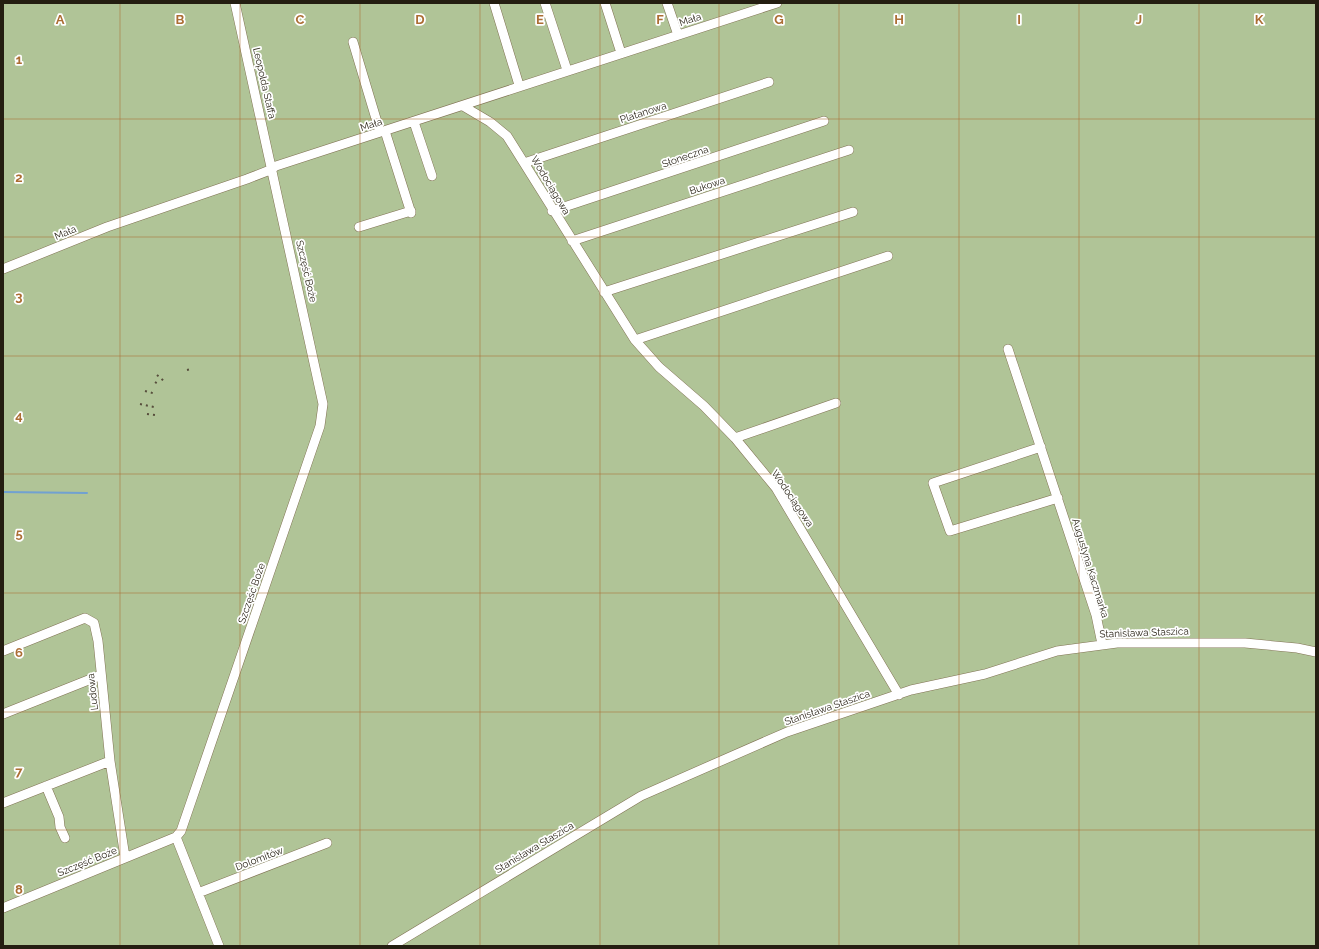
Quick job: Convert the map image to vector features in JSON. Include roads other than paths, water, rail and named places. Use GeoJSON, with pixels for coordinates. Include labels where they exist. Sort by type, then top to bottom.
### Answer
{"type":"FeatureCollection","features":[{"type":"Feature","properties":{"kind":"street","name":"Leopolda Staffa"},"geometry":{"type":"LineString","coordinates":[[235,3],[272,169]]}},
{"type":"Feature","properties":{"kind":"street"},"geometry":{"type":"LineString","coordinates":[[494,3],[519,85]]}},
{"type":"Feature","properties":{"kind":"street"},"geometry":{"type":"LineString","coordinates":[[545,3],[567,70]]}},
{"type":"Feature","properties":{"kind":"street"},"geometry":{"type":"LineString","coordinates":[[605,3],[621,53]]}},
{"type":"Feature","properties":{"kind":"street"},"geometry":{"type":"LineString","coordinates":[[667,3],[678,35]]}},
{"type":"Feature","properties":{"kind":"street","name":"Mała"},"geometry":{"type":"LineString","coordinates":[[4,269],[107,226],[208,193],[272,169],[276,166],[463,106],[519,85],[678,35],[749,7],[777,3]]}},
{"type":"Feature","properties":{"kind":"street"},"geometry":{"type":"LineString","coordinates":[[353,42],[382,132],[411,212],[359,227]]}},
{"type":"Feature","properties":{"kind":"street","name":"Platanowa"},"geometry":{"type":"LineString","coordinates":[[524,163],[769,82]]}},
{"type":"Feature","properties":{"kind":"street","name":"Wodociągowa"},"geometry":{"type":"LineString","coordinates":[[463,106],[498,128],[507,136],[552,211],[635,340],[659,367],[704,406],[735,438],[776,488],[899,694]]}},
{"type":"Feature","properties":{"kind":"street"},"geometry":{"type":"LineString","coordinates":[[414,122],[432,176]]}},
{"type":"Feature","properties":{"kind":"street","name":"Słoneczna"},"geometry":{"type":"LineString","coordinates":[[552,211],[824,122]]}},
{"type":"Feature","properties":{"kind":"street","name":"Bukowa"},"geometry":{"type":"LineString","coordinates":[[572,241],[849,150]]}},
{"type":"Feature","properties":{"kind":"street","name":"Szczęść Boże"},"geometry":{"type":"LineString","coordinates":[[3,908],[176,837],[181,831],[320,426],[322,416],[323,404],[320,389],[272,169]]}},
{"type":"Feature","properties":{"kind":"street"},"geometry":{"type":"LineString","coordinates":[[604,292],[853,212]]}},
{"type":"Feature","properties":{"kind":"street"},"geometry":{"type":"LineString","coordinates":[[635,340],[888,256]]}},
{"type":"Feature","properties":{"kind":"street","name":"Augustyna Kaczmarka"},"geometry":{"type":"LineString","coordinates":[[1008,349],[1096,615],[1102,644]]}},
{"type":"Feature","properties":{"kind":"street"},"geometry":{"type":"LineString","coordinates":[[735,438],[836,403]]}},
{"type":"Feature","properties":{"kind":"street"},"geometry":{"type":"LineString","coordinates":[[1041,447],[933,482],[950,531],[1058,498]]}},
{"type":"Feature","properties":{"kind":"street","name":"Ludowa"},"geometry":{"type":"LineString","coordinates":[[3,651],[85,618],[94,623],[98,641],[110,761],[125,858]]}},
{"type":"Feature","properties":{"kind":"street","name":"Stanisława Staszica"},"geometry":{"type":"LineString","coordinates":[[392,946],[641,796],[787,732],[899,694],[984,674],[1057,651],[1102,644],[1146,642],[1245,643],[1297,648],[1316,652]]}},
{"type":"Feature","properties":{"kind":"street"},"geometry":{"type":"LineString","coordinates":[[3,714],[101,675]]}},
{"type":"Feature","properties":{"kind":"street"},"geometry":{"type":"LineString","coordinates":[[3,803],[110,761]]}},
{"type":"Feature","properties":{"kind":"street"},"geometry":{"type":"LineString","coordinates":[[46,786],[59,817],[60,828],[64,838]]}},
{"type":"Feature","properties":{"kind":"street"},"geometry":{"type":"LineString","coordinates":[[176,837],[219,946]]}},
{"type":"Feature","properties":{"kind":"street","name":"Dolomitów"},"geometry":{"type":"LineString","coordinates":[[198,893],[328,843]]}},
{"type":"Feature","properties":{"kind":"waterway"},"geometry":{"type":"LineString","coordinates":[[3,492],[87,493]]}},
{"type":"Feature","properties":{"kind":"railway"},"geometry":{"type":"LineString","coordinates":[[187,370],[191,369]]}},
{"type":"Feature","properties":{"kind":"railway"},"geometry":{"type":"LineString","coordinates":[[157,375],[164,381]]}},
{"type":"Feature","properties":{"kind":"railway"},"geometry":{"type":"LineString","coordinates":[[155,382],[160,385]]}},
{"type":"Feature","properties":{"kind":"railway"},"geometry":{"type":"LineString","coordinates":[[145,391],[156,394]]}},
{"type":"Feature","properties":{"kind":"railway"},"geometry":{"type":"LineString","coordinates":[[140,404],[154,407]]}},
{"type":"Feature","properties":{"kind":"railway"},"geometry":{"type":"LineString","coordinates":[[147,414],[155,415]]}}]}
